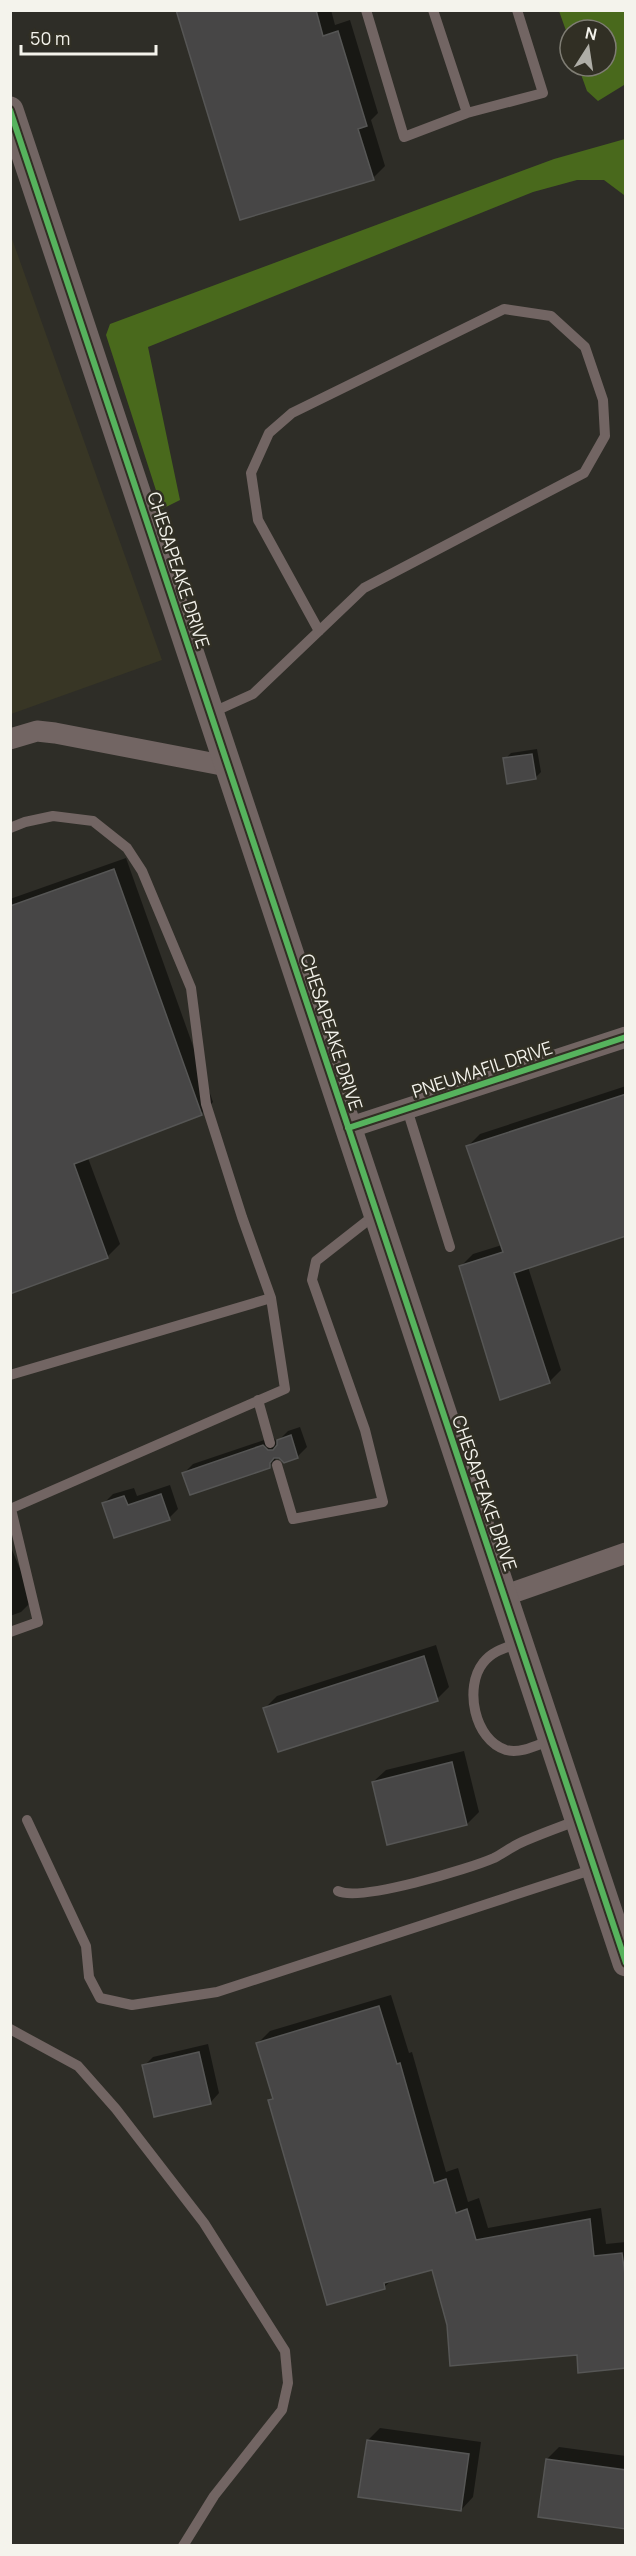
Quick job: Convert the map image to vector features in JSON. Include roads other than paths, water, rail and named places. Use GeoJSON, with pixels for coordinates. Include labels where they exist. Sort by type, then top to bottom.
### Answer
{"type":"FeatureCollection","features":[{"type":"Feature","properties":{"kind":"street","name":"CHESAPEAKE DRIVE"},"geometry":{"type":"LineString","coordinates":[[10,110],[626,1963]]}},
{"type":"Feature","properties":{"kind":"street"},"geometry":{"type":"LineString","coordinates":[[10,739],[37,732],[55,733],[227,766]]}},
{"type":"Feature","properties":{"kind":"street","name":"PNEUMAFIL DRIVE"},"geometry":{"type":"LineString","coordinates":[[348,1128],[626,1037]]}},
{"type":"Feature","properties":{"kind":"street"},"geometry":{"type":"LineString","coordinates":[[503,1596],[626,1554]]}},
{"type":"Feature","properties":{"kind":"lane"},"geometry":{"type":"LineString","coordinates":[[366,10],[404,137],[467,113],[543,93],[517,10]]}},
{"type":"Feature","properties":{"kind":"lane"},"geometry":{"type":"LineString","coordinates":[[433,10],[467,113]]}},
{"type":"Feature","properties":{"kind":"lane"},"geometry":{"type":"LineString","coordinates":[[210,714],[253,694],[319,631],[364,588],[584,472],[605,436],[603,400],[585,347],[551,316],[504,309],[291,412],[269,433],[251,472],[258,520],[319,631]]}},
{"type":"Feature","properties":{"kind":"lane"},"geometry":{"type":"LineString","coordinates":[[10,828],[53,816],[93,821],[127,848],[142,871],[191,988],[206,1104],[271,1298],[285,1389],[11,1509],[38,1622],[10,1632]]}},
{"type":"Feature","properties":{"kind":"lane"},"geometry":{"type":"LineString","coordinates":[[407,1109],[450,1247]]}},
{"type":"Feature","properties":{"kind":"lane"},"geometry":{"type":"LineString","coordinates":[[277,1465],[293,1519],[383,1502],[365,1430],[312,1280],[316,1261],[377,1214]]}},
{"type":"Feature","properties":{"kind":"lane"},"geometry":{"type":"LineString","coordinates":[[10,1375],[271,1298]]}},
{"type":"Feature","properties":{"kind":"lane"},"geometry":{"type":"LineString","coordinates":[[258,1400],[270,1443]]}},
{"type":"Feature","properties":{"kind":"lane"},"geometry":{"type":"LineString","coordinates":[[519,1643],[491,1654],[482,1664],[475,1677],[472,1692],[475,1708],[488,1738],[506,1750],[527,1749],[552,1740]]}},
{"type":"Feature","properties":{"kind":"lane"},"geometry":{"type":"LineString","coordinates":[[27,1820],[86,1946],[88,1977],[100,1998],[132,2005],[217,1992],[594,1869]]}},
{"type":"Feature","properties":{"kind":"lane"},"geometry":{"type":"LineString","coordinates":[[338,1891],[351,1895],[404,1886],[494,1858],[520,1843],[578,1820]]}},
{"type":"Feature","properties":{"kind":"lane"},"geometry":{"type":"LineString","coordinates":[[10,2029],[78,2066],[116,2109],[204,2223],[285,2351],[288,2383],[282,2410],[214,2496],[183,2546]]}}]}
